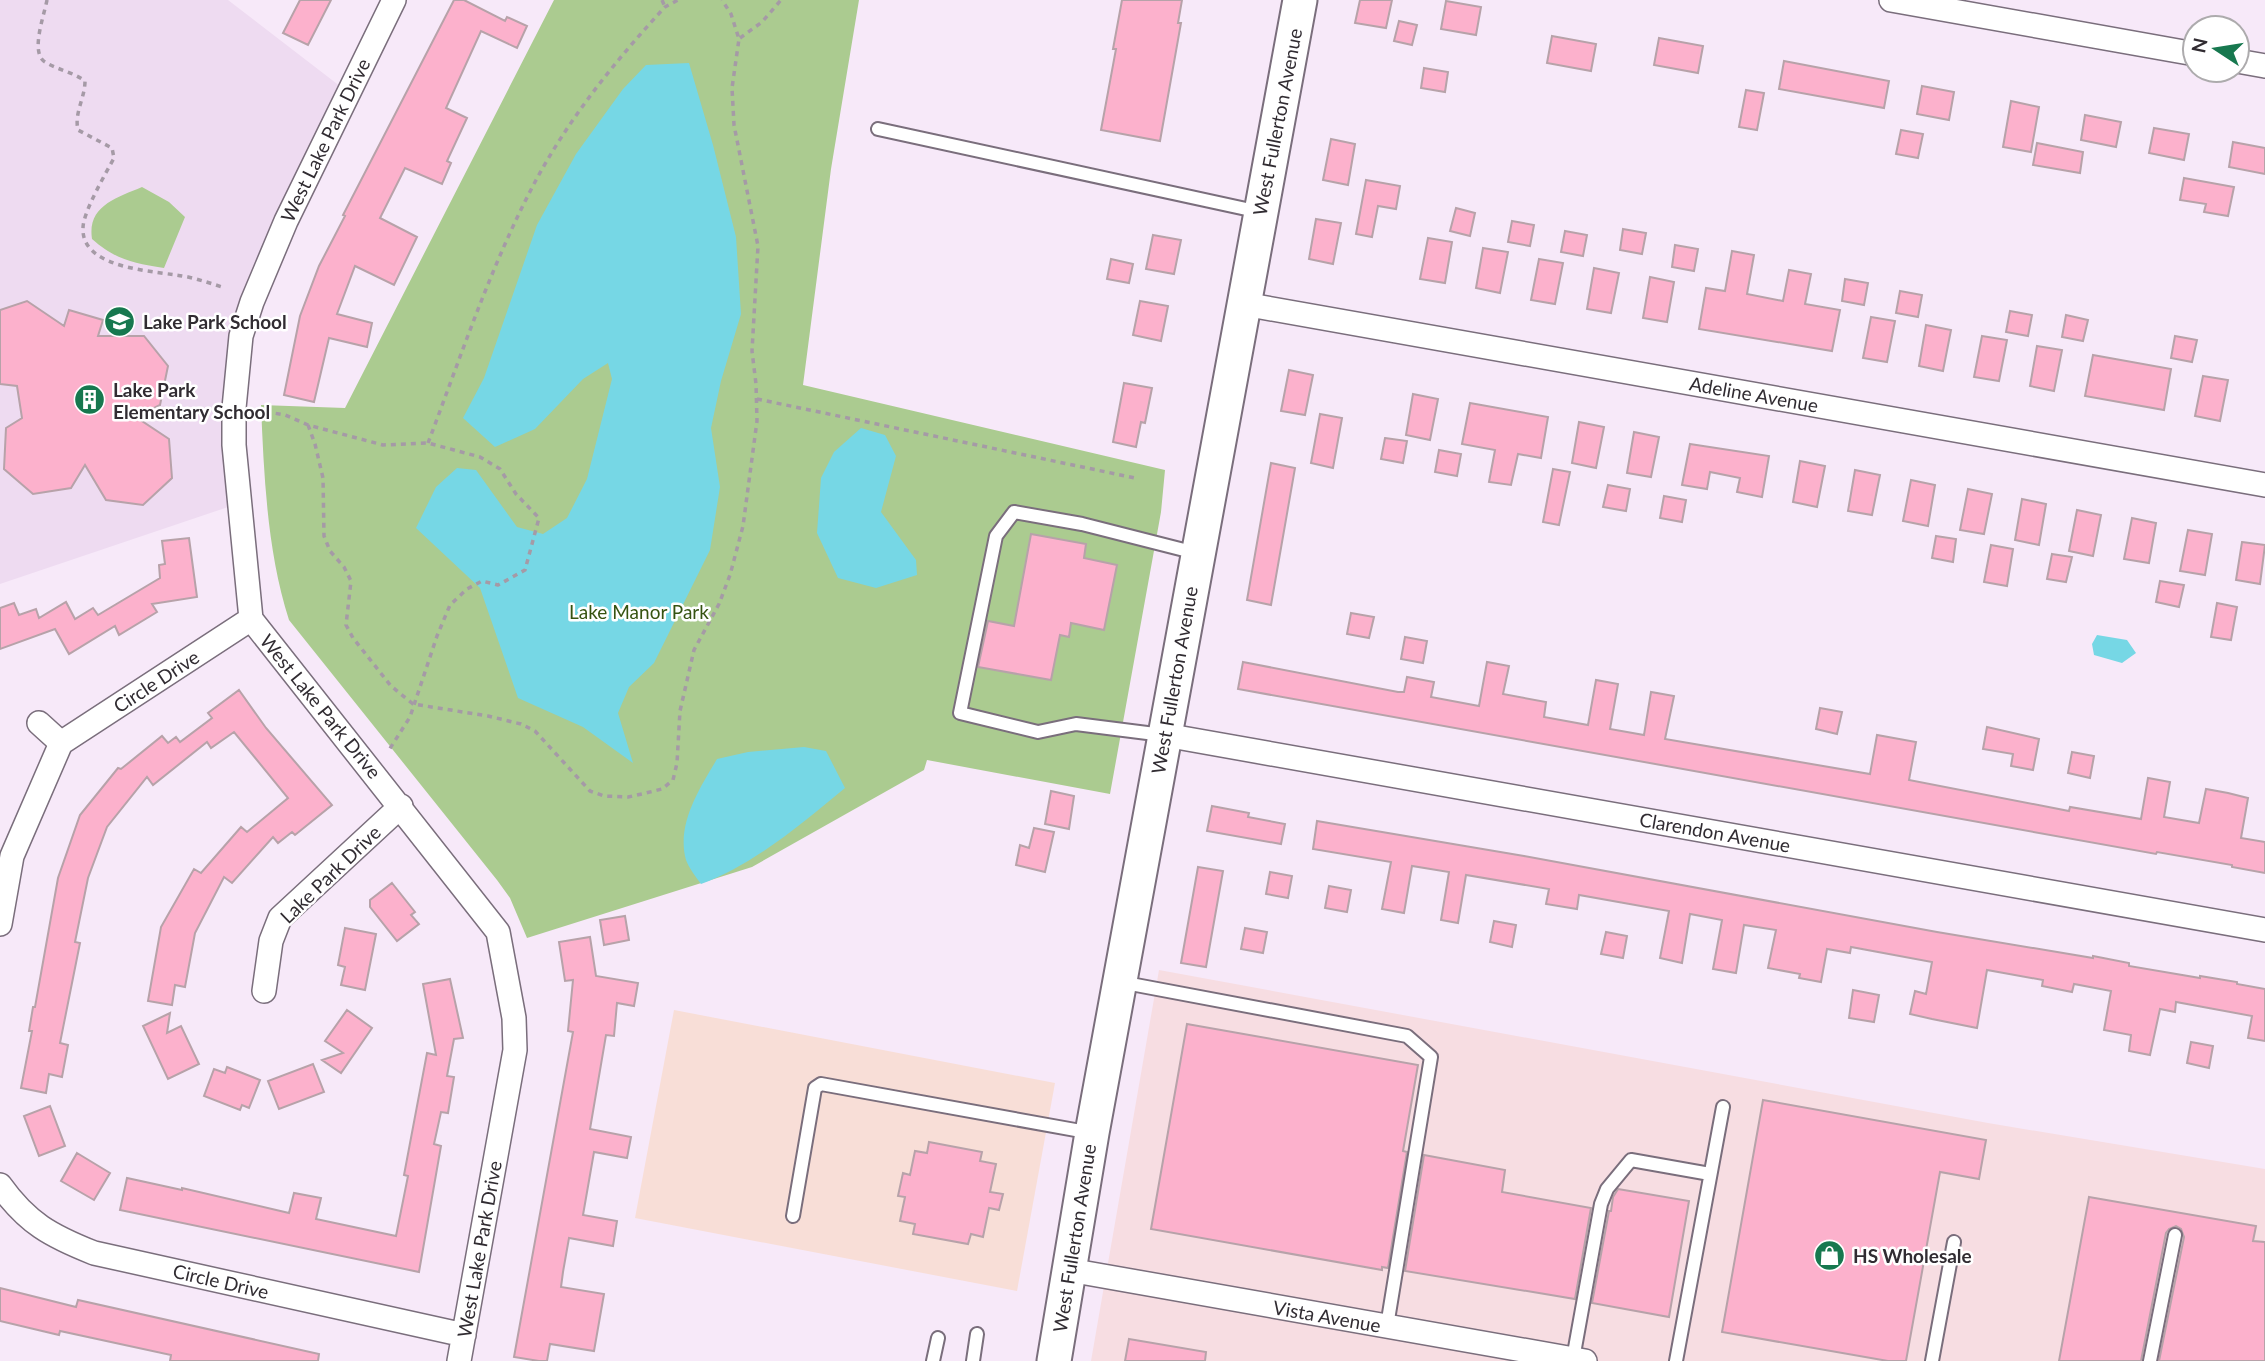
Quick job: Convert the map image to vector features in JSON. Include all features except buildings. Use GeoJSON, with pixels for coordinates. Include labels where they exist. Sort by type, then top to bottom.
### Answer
{"type":"FeatureCollection","features":[{"type":"Feature","properties":{"kind":"street","name":"West Lake Park Drive"},"geometry":{"type":"LineString","coordinates":[[394,0],[286,221],[252,302],[241,335],[234,408],[234,444],[251,619],[498,932],[514,1018],[515,1050],[459,1361]]}},
{"type":"Feature","properties":{"kind":"street","name":"West Fullerton Avenue"},"geometry":{"type":"LineString","coordinates":[[1054,1361],[1092,1133],[1300,0]]}},
{"type":"Feature","properties":{"kind":"street"},"geometry":{"type":"LineString","coordinates":[[1891,0],[2181,52]]}},
{"type":"Feature","properties":{"kind":"street","name":"Adeline Avenue"},"geometry":{"type":"LineString","coordinates":[[1244,303],[2265,485]]}},
{"type":"Feature","properties":{"kind":"street","name":"Circle Drive"},"geometry":{"type":"LineString","coordinates":[[61,743],[251,619]]}},
{"type":"Feature","properties":{"kind":"street"},"geometry":{"type":"LineString","coordinates":[[0,924],[12,856],[61,743],[39,723]]}},
{"type":"Feature","properties":{"kind":"street","name":"Clarendon Avenue"},"geometry":{"type":"LineString","coordinates":[[1165,735],[2265,930]]}},
{"type":"Feature","properties":{"kind":"street","name":"Lake Park Drive"},"geometry":{"type":"LineString","coordinates":[[264,991],[271,941],[280,918],[401,806]]}},
{"type":"Feature","properties":{"kind":"street","name":"Circle Drive"},"geometry":{"type":"LineString","coordinates":[[0,1185],[18,1210],[60,1240],[94,1253],[464,1335]]}},
{"type":"Feature","properties":{"kind":"street","name":"Vista Avenue"},"geometry":{"type":"LineString","coordinates":[[1069,1270],[1579,1360]]}},
{"type":"Feature","properties":{"kind":"lane"},"geometry":{"type":"LineString","coordinates":[[878,129],[1260,212]]}},
{"type":"Feature","properties":{"kind":"lane"},"geometry":{"type":"LineString","coordinates":[[1165,735],[1076,724],[1038,732],[960,713],[996,536],[1014,512],[1083,524],[1197,553]]}},
{"type":"Feature","properties":{"kind":"lane"},"geometry":{"type":"LineString","coordinates":[[1120,982],[1407,1037],[1431,1057],[1387,1326]]}},
{"type":"Feature","properties":{"kind":"lane"},"geometry":{"type":"LineString","coordinates":[[793,1216],[815,1088],[821,1084],[1092,1133]]}},
{"type":"Feature","properties":{"kind":"lane"},"geometry":{"type":"LineString","coordinates":[[1676,1361],[1723,1107]]}},
{"type":"Feature","properties":{"kind":"lane"},"geometry":{"type":"LineString","coordinates":[[1579,1360],[1601,1204],[1607,1189],[1631,1160],[1710,1174]]}},
{"type":"Feature","properties":{"kind":"lane"},"geometry":{"type":"LineString","coordinates":[[2150,1361],[2175,1235]]}},
{"type":"Feature","properties":{"kind":"lane"},"geometry":{"type":"LineString","coordinates":[[1932,1361],[1954,1242]]}},
{"type":"Feature","properties":{"kind":"lane"},"geometry":{"type":"LineString","coordinates":[[973,1361],[977,1334]]}},
{"type":"Feature","properties":{"kind":"lane"},"geometry":{"type":"LineString","coordinates":[[933,1361],[938,1338]]}},
{"type":"Feature","properties":{"kind":"path"},"geometry":{"type":"LineString","coordinates":[[47,0],[37,48],[39,56],[45,62],[85,81],[85,91],[76,119],[78,130],[112,148],[114,158],[82,226],[84,239],[93,250],[124,268],[187,276],[225,288]]}},
{"type":"Feature","properties":{"kind":"path"},"geometry":{"type":"LineString","coordinates":[[662,0],[665,8]]}},
{"type":"Feature","properties":{"kind":"path"},"geometry":{"type":"LineString","coordinates":[[428,443],[504,246],[535,181],[601,81],[665,8],[678,0]]}},
{"type":"Feature","properties":{"kind":"path"},"geometry":{"type":"LineString","coordinates":[[309,425],[323,478],[324,536],[330,551],[344,567],[351,581],[346,625],[391,686],[413,704],[488,716],[522,724],[536,731],[590,791],[604,796],[628,797],[646,793],[662,789],[673,780],[677,763],[680,711],[694,650],[719,604],[743,526],[757,421],[752,351],[758,246],[734,125],[733,88],[739,39],[732,14],[722,0]]}},
{"type":"Feature","properties":{"kind":"path"},"geometry":{"type":"LineString","coordinates":[[739,39],[762,22],[781,0]]}},
{"type":"Feature","properties":{"kind":"path"},"geometry":{"type":"LineString","coordinates":[[757,399],[1135,478]]}},
{"type":"Feature","properties":{"kind":"path"},"geometry":{"type":"LineString","coordinates":[[250,409],[285,415],[309,425],[383,445],[428,443],[480,457],[500,469],[516,494],[539,518],[524,570],[498,585],[482,581],[467,589],[450,605],[410,717],[388,750]]}},
{"type":"Feature","properties":{"kind":"shaded area","name":"Lake Park School"},"geometry":{"type":"Polygon","coordinates":[[[0,0],[228,0],[345,90],[248,289],[234,505],[0,584],[0,0]]]}},
{"type":"Feature","properties":{"kind":"shaded area"},"geometry":{"type":"Polygon","coordinates":[[[1159,970],[1988,1123],[2265,1169],[2265,1361],[1091,1361],[1159,970]]]}},
{"type":"Feature","properties":{"kind":"shaded area"},"geometry":{"type":"Polygon","coordinates":[[[674,1010],[1055,1083],[1017,1291],[635,1218],[674,1010]]]}},
{"type":"Feature","properties":{"kind":"green space","name":"Lake Manor Park"},"geometry":{"type":"Polygon","coordinates":[[[554,0],[859,0],[831,169],[803,385],[1165,470],[1161,512],[1110,794],[927,760],[924,770],[752,867],[527,938],[510,898],[497,880],[289,620],[271,540],[261,405],[345,408],[554,0]]]}},
{"type":"Feature","properties":{"kind":"green space"},"geometry":{"type":"Polygon","coordinates":[[[142,187],[169,202],[185,217],[164,268],[125,260],[92,239],[94,218],[99,211],[113,200],[142,187]]]}},
{"type":"Feature","properties":{"kind":"water"},"geometry":{"type":"Polygon","coordinates":[[[689,63],[736,237],[741,314],[721,381],[711,428],[720,487],[710,550],[654,663],[629,687],[618,713],[633,763],[583,727],[518,698],[480,588],[416,528],[436,487],[457,468],[476,470],[517,527],[543,534],[567,518],[587,479],[612,379],[608,363],[583,379],[535,429],[495,447],[463,418],[484,378],[537,225],[576,154],[623,89],[646,65],[689,63]]]}},
{"type":"Feature","properties":{"kind":"water"},"geometry":{"type":"Polygon","coordinates":[[[861,428],[885,435],[896,456],[881,512],[916,560],[917,575],[876,588],[838,578],[817,533],[821,478],[834,452],[861,428]]]}},
{"type":"Feature","properties":{"kind":"water"},"geometry":{"type":"Polygon","coordinates":[[[2097,635],[2127,640],[2136,653],[2122,663],[2094,655],[2092,644],[2097,635]]]}},
{"type":"Feature","properties":{"kind":"water"},"geometry":{"type":"Polygon","coordinates":[[[804,747],[826,751],[845,788],[758,855],[701,884],[686,860],[684,833],[691,807],[717,759],[748,752],[804,747]]]}},
{"type":"Feature","properties":{"kind":"place","name":"Lake Park School"},"geometry":{"type":"Point","coordinates":[120,321]}},
{"type":"Feature","properties":{"kind":"place","name":"Lake Park Elementary School"},"geometry":{"type":"Point","coordinates":[90,400]}},
{"type":"Feature","properties":{"kind":"place","name":"HS Wholesale"},"geometry":{"type":"Point","coordinates":[1830,1255]}}]}
